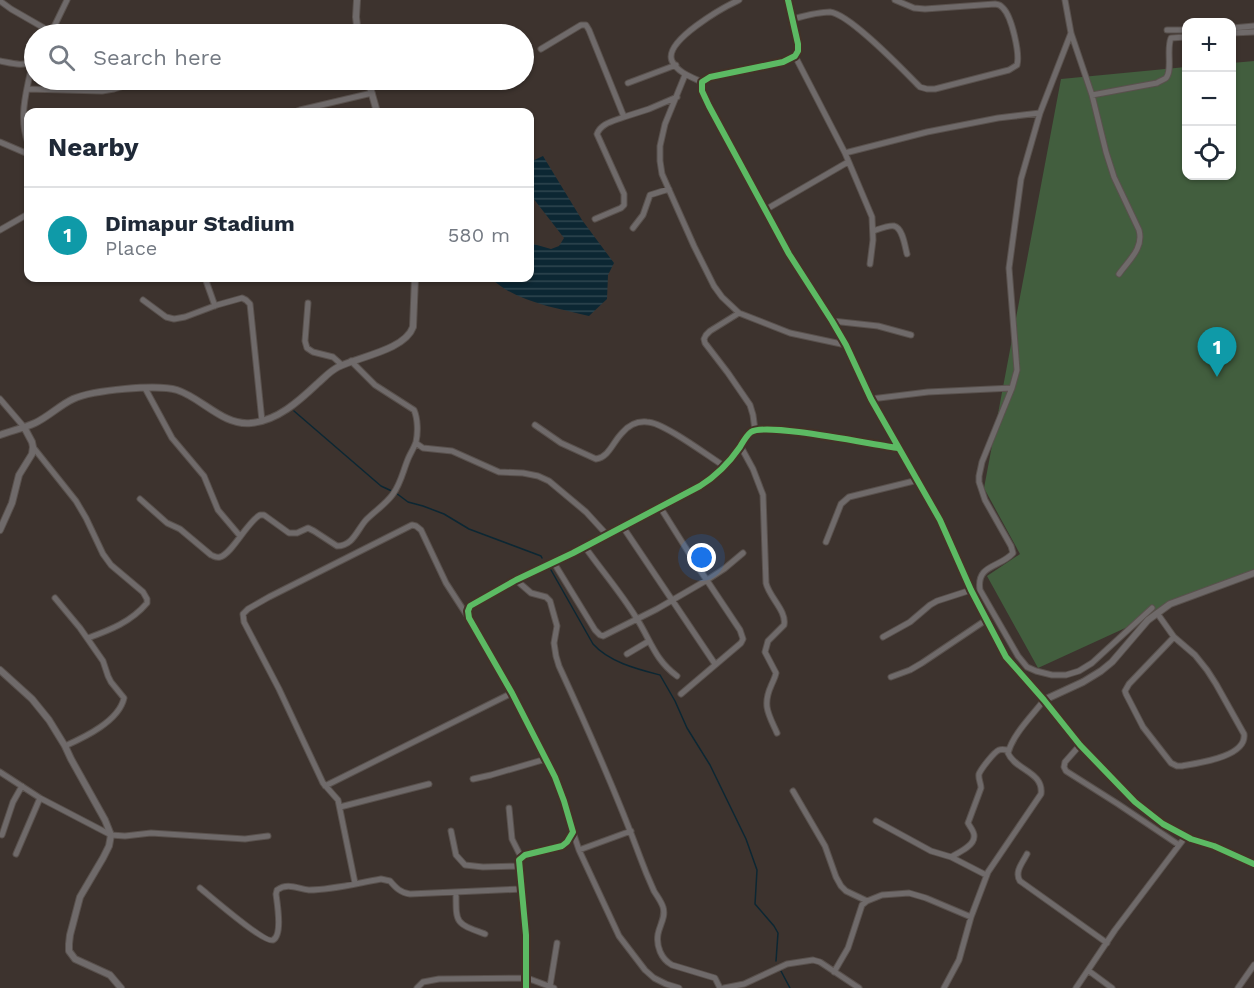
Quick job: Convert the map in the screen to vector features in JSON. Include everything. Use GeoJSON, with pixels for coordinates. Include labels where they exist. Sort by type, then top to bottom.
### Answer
{"type":"FeatureCollection","features":[{"type":"Feature","properties":{"kind":"street"},"geometry":{"type":"LineString","coordinates":[[55,24],[67,0]]}},
{"type":"Feature","properties":{"kind":"street"},"geometry":{"type":"LineString","coordinates":[[357,0],[357,24]]}},
{"type":"Feature","properties":{"kind":"street"},"geometry":{"type":"LineString","coordinates":[[739,0],[707,18],[672,48],[672,61],[685,75],[702,81],[710,77],[783,62],[795,56],[798,44],[788,0]]}},
{"type":"Feature","properties":{"kind":"street"},"geometry":{"type":"LineString","coordinates":[[793,18],[832,12],[840,16],[881,48],[920,87],[927,89],[935,89],[1009,70],[1017,65],[1018,54],[1009,19],[1001,6],[995,4],[925,9],[914,8],[895,0]]}},
{"type":"Feature","properties":{"kind":"street"},"geometry":{"type":"LineString","coordinates":[[1065,0],[1071,33],[1092,95],[1114,177],[1142,238],[1140,246],[1119,274]]}},
{"type":"Feature","properties":{"kind":"street"},"geometry":{"type":"LineString","coordinates":[[0,1],[36,24]]}},
{"type":"Feature","properties":{"kind":"street"},"geometry":{"type":"LineString","coordinates":[[541,49],[581,25],[586,25],[624,117]]}},
{"type":"Feature","properties":{"kind":"street"},"geometry":{"type":"LineString","coordinates":[[1236,28],[1254,26]]}},
{"type":"Feature","properties":{"kind":"street"},"geometry":{"type":"LineString","coordinates":[[1167,30],[1182,30]]}},
{"type":"Feature","properties":{"kind":"street"},"geometry":{"type":"LineString","coordinates":[[1236,33],[1254,32]]}},
{"type":"Feature","properties":{"kind":"street"},"geometry":{"type":"LineString","coordinates":[[1071,33],[1040,113],[1021,179],[1009,268],[1017,370],[982,462],[979,482],[985,500],[1013,553],[982,574],[979,581],[980,590],[1018,656],[1028,667],[1052,675],[1066,675],[1079,671],[1092,663],[1152,608]]}},
{"type":"Feature","properties":{"kind":"street"},"geometry":{"type":"LineString","coordinates":[[1092,95],[1157,83],[1166,78],[1168,45],[1172,38],[1182,37]]}},
{"type":"Feature","properties":{"kind":"street"},"geometry":{"type":"LineString","coordinates":[[795,56],[845,153],[872,217],[870,264]]}},
{"type":"Feature","properties":{"kind":"street"},"geometry":{"type":"LineString","coordinates":[[0,61],[24,65]]}},
{"type":"Feature","properties":{"kind":"street"},"geometry":{"type":"LineString","coordinates":[[628,83],[676,65]]}},
{"type":"Feature","properties":{"kind":"street"},"geometry":{"type":"LineString","coordinates":[[685,75],[665,124],[660,146],[660,161],[662,174],[714,286],[739,313],[790,333],[846,345]]}},
{"type":"Feature","properties":{"kind":"street"},"geometry":{"type":"LineString","coordinates":[[702,81],[702,91],[709,106],[765,210],[789,254],[846,345],[871,399],[940,520],[971,590],[1006,657],[1080,745],[1135,802],[1163,824],[1186,836],[1254,864]]}},
{"type":"Feature","properties":{"kind":"street"},"geometry":{"type":"LineString","coordinates":[[24,108],[27,90]]}},
{"type":"Feature","properties":{"kind":"street"},"geometry":{"type":"LineString","coordinates":[[64,90],[108,90]]}},
{"type":"Feature","properties":{"kind":"street"},"geometry":{"type":"LineString","coordinates":[[371,90],[376,108]]}},
{"type":"Feature","properties":{"kind":"street"},"geometry":{"type":"LineString","coordinates":[[308,108],[372,93]]}},
{"type":"Feature","properties":{"kind":"street"},"geometry":{"type":"LineString","coordinates":[[595,219],[624,205],[624,194],[597,134],[599,129],[677,97]]}},
{"type":"Feature","properties":{"kind":"street"},"geometry":{"type":"LineString","coordinates":[[845,153],[927,132],[998,118],[1040,113]]}},
{"type":"Feature","properties":{"kind":"street"},"geometry":{"type":"LineString","coordinates":[[0,142],[24,152]]}},
{"type":"Feature","properties":{"kind":"street"},"geometry":{"type":"LineString","coordinates":[[765,210],[848,162]]}},
{"type":"Feature","properties":{"kind":"street"},"geometry":{"type":"LineString","coordinates":[[633,228],[643,215],[650,195],[669,189]]}},
{"type":"Feature","properties":{"kind":"street"},"geometry":{"type":"LineString","coordinates":[[0,230],[24,216]]}},
{"type":"Feature","properties":{"kind":"street"},"geometry":{"type":"LineString","coordinates":[[873,231],[897,227],[907,254]]}},
{"type":"Feature","properties":{"kind":"street"},"geometry":{"type":"LineString","coordinates":[[206,282],[215,306]]}},
{"type":"Feature","properties":{"kind":"street"},"geometry":{"type":"LineString","coordinates":[[0,435],[33,424],[73,399],[95,392],[145,388],[173,389],[184,393],[196,398],[217,413],[241,423],[262,421],[287,409],[335,369],[392,346],[411,332],[415,282]]}},
{"type":"Feature","properties":{"kind":"street"},"geometry":{"type":"LineString","coordinates":[[144,300],[166,317],[174,319],[242,298],[250,304],[262,421]]}},
{"type":"Feature","properties":{"kind":"street"},"geometry":{"type":"LineString","coordinates":[[308,303],[305,341],[307,348],[313,352],[333,357],[342,365]]}},
{"type":"Feature","properties":{"kind":"street"},"geometry":{"type":"LineString","coordinates":[[739,313],[710,332],[704,339],[750,405],[755,430]]}},
{"type":"Feature","properties":{"kind":"street"},"geometry":{"type":"LineString","coordinates":[[832,321],[878,326],[911,335]]}},
{"type":"Feature","properties":{"kind":"street"},"geometry":{"type":"LineString","coordinates":[[140,499],[167,523],[180,529],[216,557],[224,555],[257,516],[264,515],[289,532],[297,534],[308,528],[332,544],[341,547],[349,543],[365,521],[396,490],[416,443],[417,422],[414,410],[375,385],[351,361]]}},
{"type":"Feature","properties":{"kind":"street"},"geometry":{"type":"LineString","coordinates":[[145,388],[172,438],[204,476],[218,510],[240,537]]}},
{"type":"Feature","properties":{"kind":"street"},"geometry":{"type":"LineString","coordinates":[[871,399],[928,392],[1012,388]]}},
{"type":"Feature","properties":{"kind":"street"},"geometry":{"type":"LineString","coordinates":[[0,399],[24,427],[33,447],[32,454],[19,476],[12,503],[0,530]]}},
{"type":"Feature","properties":{"kind":"street"},"geometry":{"type":"LineString","coordinates":[[535,424],[561,443],[596,459],[607,454],[622,433],[635,423],[644,421],[654,423],[669,430],[724,466]]}},
{"type":"Feature","properties":{"kind":"street"},"geometry":{"type":"LineString","coordinates":[[469,618],[470,606],[516,580],[608,536],[707,482],[741,447],[747,436],[755,430],[778,430],[842,438],[898,448]]}},
{"type":"Feature","properties":{"kind":"street"},"geometry":{"type":"LineString","coordinates":[[416,443],[423,448],[452,451],[499,472],[524,473],[549,481],[586,512],[608,536]]}},
{"type":"Feature","properties":{"kind":"street"},"geometry":{"type":"LineString","coordinates":[[33,447],[76,501],[111,565],[143,592],[147,599],[147,603],[136,615],[112,630],[88,638]]}},
{"type":"Feature","properties":{"kind":"street"},"geometry":{"type":"LineString","coordinates":[[741,447],[763,495],[767,589],[785,621],[784,625],[768,641],[765,652],[777,673],[766,705],[777,733]]}},
{"type":"Feature","properties":{"kind":"street"},"geometry":{"type":"LineString","coordinates":[[826,542],[844,500],[918,480]]}},
{"type":"Feature","properties":{"kind":"street"},"geometry":{"type":"LineString","coordinates":[[660,507],[742,636],[741,643],[681,694]]}},
{"type":"Feature","properties":{"kind":"street"},"geometry":{"type":"LineString","coordinates":[[355,883],[336,796],[325,786],[243,617],[245,611],[412,525],[421,530],[446,583],[512,693],[546,759],[564,801],[579,850],[619,936],[654,978],[679,988]]}},
{"type":"Feature","properties":{"kind":"street"},"geometry":{"type":"LineString","coordinates":[[623,527],[715,664]]}},
{"type":"Feature","properties":{"kind":"street"},"geometry":{"type":"LineString","coordinates":[[585,547],[637,619],[659,660],[677,676]]}},
{"type":"Feature","properties":{"kind":"street"},"geometry":{"type":"LineString","coordinates":[[554,563],[595,630],[603,636],[707,580],[743,553]]}},
{"type":"Feature","properties":{"kind":"street"},"geometry":{"type":"LineString","coordinates":[[944,988],[959,960],[986,875],[1041,794],[1042,786],[1039,781],[1012,761],[1008,753],[1017,736],[1044,700],[1101,671],[1112,662],[1148,620],[1170,604],[1254,573]]}},
{"type":"Feature","properties":{"kind":"street"},"geometry":{"type":"LineString","coordinates":[[516,580],[531,593],[546,597],[550,601],[557,626],[554,643],[559,666],[631,831],[644,867],[662,904],[664,911],[658,934],[658,945],[663,958],[677,966],[712,976],[720,988]]}},
{"type":"Feature","properties":{"kind":"street"},"geometry":{"type":"LineString","coordinates":[[883,637],[910,622],[937,601],[971,590]]}},
{"type":"Feature","properties":{"kind":"street"},"geometry":{"type":"LineString","coordinates":[[55,598],[104,661],[108,675],[124,698],[112,717],[102,727],[65,746]]}},
{"type":"Feature","properties":{"kind":"street"},"geometry":{"type":"LineString","coordinates":[[1157,614],[1174,637],[1195,655],[1207,670],[1244,734],[1240,746],[1216,760],[1182,766],[1171,763],[1143,727],[1126,694],[1125,690],[1129,684],[1174,637]]}},
{"type":"Feature","properties":{"kind":"street"},"geometry":{"type":"LineString","coordinates":[[891,677],[922,663],[986,620]]}},
{"type":"Feature","properties":{"kind":"street"},"geometry":{"type":"LineString","coordinates":[[627,654],[649,641]]}},
{"type":"Feature","properties":{"kind":"street"},"geometry":{"type":"LineString","coordinates":[[0,670],[42,709],[65,746],[111,835],[109,846],[80,897],[70,935],[69,951],[75,960],[110,975],[118,987]]}},
{"type":"Feature","properties":{"kind":"street"},"geometry":{"type":"LineString","coordinates":[[325,786],[512,693]]}},
{"type":"Feature","properties":{"kind":"street"},"geometry":{"type":"LineString","coordinates":[[1080,745],[1065,762],[1066,771],[1179,845]]}},
{"type":"Feature","properties":{"kind":"street"},"geometry":{"type":"LineString","coordinates":[[951,857],[969,845],[974,837],[974,832],[968,823],[981,788],[979,774],[981,770],[998,750],[1009,750]]}},
{"type":"Feature","properties":{"kind":"street"},"geometry":{"type":"LineString","coordinates":[[472,779],[546,759]]}},
{"type":"Feature","properties":{"kind":"street"},"geometry":{"type":"LineString","coordinates":[[0,772],[40,798],[111,835],[151,833],[245,839],[268,836]]}},
{"type":"Feature","properties":{"kind":"street"},"geometry":{"type":"LineString","coordinates":[[340,807],[429,783]]}},
{"type":"Feature","properties":{"kind":"street"},"geometry":{"type":"LineString","coordinates":[[2,835],[13,802],[22,786]]}},
{"type":"Feature","properties":{"kind":"street"},"geometry":{"type":"LineString","coordinates":[[793,791],[825,846],[841,886],[846,891],[867,901]]}},
{"type":"Feature","properties":{"kind":"street"},"geometry":{"type":"LineString","coordinates":[[16,854],[40,798]]}},
{"type":"Feature","properties":{"kind":"street"},"geometry":{"type":"LineString","coordinates":[[508,808],[512,839],[521,857],[519,866],[526,935],[526,988]]}},
{"type":"Feature","properties":{"kind":"street"},"geometry":{"type":"LineString","coordinates":[[876,821],[931,852],[951,857],[986,875]]}},
{"type":"Feature","properties":{"kind":"street"},"geometry":{"type":"LineString","coordinates":[[451,831],[456,855],[465,865],[519,866]]}},
{"type":"Feature","properties":{"kind":"street"},"geometry":{"type":"LineString","coordinates":[[579,850],[631,831]]}},
{"type":"Feature","properties":{"kind":"street"},"geometry":{"type":"LineString","coordinates":[[521,857],[562,846],[573,832]]}},
{"type":"Feature","properties":{"kind":"street"},"geometry":{"type":"LineString","coordinates":[[1076,988],[1186,836]]}},
{"type":"Feature","properties":{"kind":"street"},"geometry":{"type":"LineString","coordinates":[[1027,854],[1017,878],[1107,944]]}},
{"type":"Feature","properties":{"kind":"street"},"geometry":{"type":"LineString","coordinates":[[200,888],[254,932],[269,940],[274,940],[277,933],[279,920],[277,890],[285,885],[307,890],[388,880],[404,894],[522,889]]}},
{"type":"Feature","properties":{"kind":"street"},"geometry":{"type":"LineString","coordinates":[[456,892],[458,921],[464,926],[485,934]]}},
{"type":"Feature","properties":{"kind":"street"},"geometry":{"type":"LineString","coordinates":[[834,972],[848,948],[862,905],[867,901],[882,896],[909,893],[971,917]]}},
{"type":"Feature","properties":{"kind":"street"},"geometry":{"type":"LineString","coordinates":[[417,988],[423,982],[439,979],[527,978],[552,987],[557,943]]}},
{"type":"Feature","properties":{"kind":"street"},"geometry":{"type":"LineString","coordinates":[[724,988],[740,987],[787,964],[813,960],[820,962],[859,988]]}},
{"type":"Feature","properties":{"kind":"street"},"geometry":{"type":"LineString","coordinates":[[1238,988],[1254,965]]}},
{"type":"Feature","properties":{"kind":"street"},"geometry":{"type":"LineString","coordinates":[[1089,971],[1112,988]]}},
{"type":"Feature","properties":{"kind":"street"},"geometry":{"type":"LineString","coordinates":[[657,988],[663,982]]}},
{"type":"Feature","properties":{"kind":"green space"},"geometry":{"type":"Polygon","coordinates":[[[1254,61],[1254,569],[1038,668],[987,576],[1020,554],[984,488],[1061,79],[1182,67],[1182,180],[1236,180],[1236,63],[1254,61]]]}},
{"type":"Feature","properties":{"kind":"water"},"geometry":{"type":"Polygon","coordinates":[[[543,156],[582,220],[614,263],[608,275],[607,299],[589,316],[524,298],[496,282],[534,282],[534,244],[551,249],[559,246],[564,238],[534,199],[534,160],[543,156]]]}},
{"type":"Feature","properties":{"kind":"waterway"},"geometry":{"type":"LineString","coordinates":[[294,411],[381,486],[408,502],[444,514],[469,529],[542,558]]}},
{"type":"Feature","properties":{"kind":"waterway"},"geometry":{"type":"LineString","coordinates":[[551,570],[593,644],[615,660],[660,675],[675,701],[687,728],[710,765],[746,839],[757,870],[755,904],[778,933],[776,961]]}},
{"type":"Feature","properties":{"kind":"waterway"},"geometry":{"type":"LineString","coordinates":[[781,971],[790,988]]}},
{"type":"Feature","properties":{"kind":"cycle path"},"geometry":{"type":"LineString","coordinates":[[788,0],[798,44],[795,56],[783,62],[710,77],[702,82],[702,91],[789,254],[846,345],[871,399],[940,520],[971,590],[1006,657],[1080,745],[1135,802],[1163,824],[1191,839],[1214,846],[1254,864]]}},
{"type":"Feature","properties":{"kind":"cycle path"},"geometry":{"type":"LineString","coordinates":[[526,988],[526,935],[519,860],[525,855],[562,846],[573,832],[555,777],[512,693],[469,618],[470,606],[700,486],[727,464],[751,432],[761,430],[798,432],[898,448]]}},
{"type":"Feature","properties":{"kind":"place","name":"Dimapur Stadium"},"geometry":{"type":"Point","coordinates":[1217,377]}}]}
